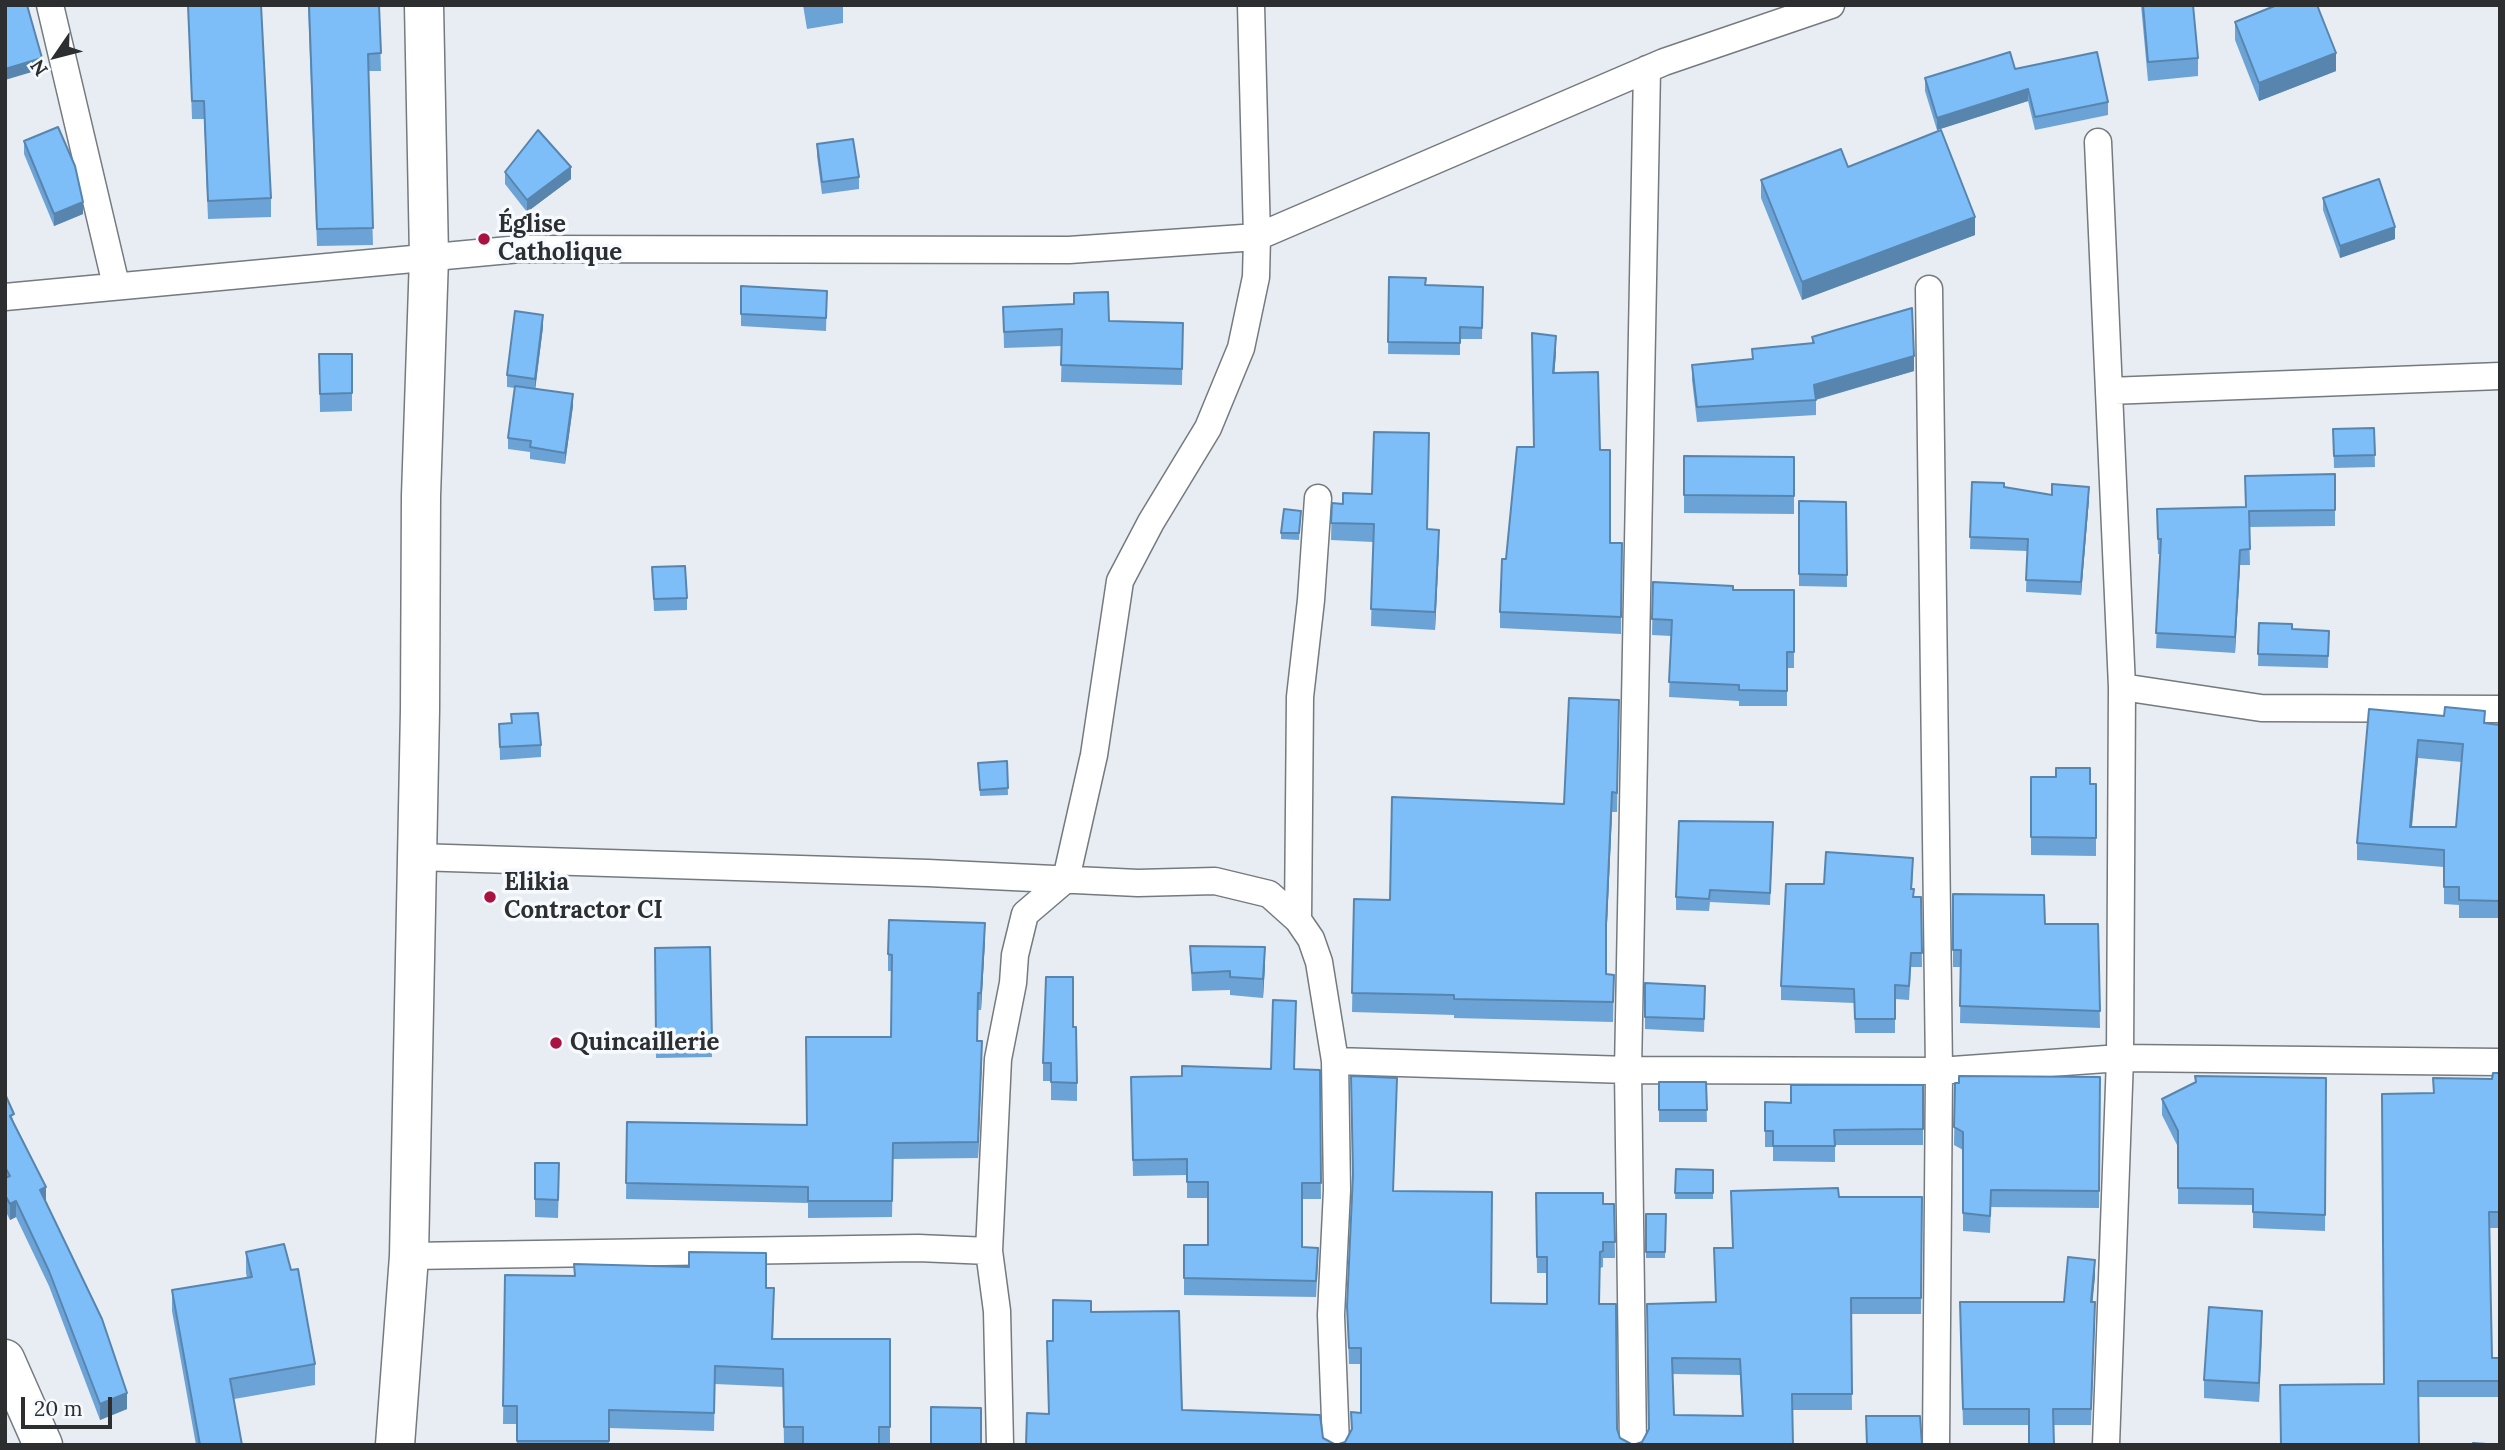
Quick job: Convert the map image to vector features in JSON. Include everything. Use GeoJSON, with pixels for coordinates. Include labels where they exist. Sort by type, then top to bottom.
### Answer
{"type":"FeatureCollection","features":[{"type":"Feature","properties":{"kind":"street"},"geometry":{"type":"LineString","coordinates":[[50,5],[116,285]]}},
{"type":"Feature","properties":{"kind":"street"},"geometry":{"type":"LineString","coordinates":[[395,1445],[409,1256],[429,257],[424,5]]}},
{"type":"Feature","properties":{"kind":"street"},"geometry":{"type":"LineString","coordinates":[[1000,1445],[997,1311],[989,1251],[998,1059],[1015,955],[1025,914],[1066,879],[1094,755],[1120,581],[1151,522],[1208,428],[1241,348],[1256,277],[1251,5]]}},
{"type":"Feature","properties":{"kind":"street"},"geometry":{"type":"LineString","coordinates":[[5,297],[520,248],[1069,250],[1257,237],[1647,69],[1831,5]]}},
{"type":"Feature","properties":{"kind":"street"},"geometry":{"type":"LineString","coordinates":[[1633,1445],[1628,1070],[1647,69]]}},
{"type":"Feature","properties":{"kind":"street"},"geometry":{"type":"LineString","coordinates":[[2098,142],[2122,687],[2120,1058],[2106,1445]]}},
{"type":"Feature","properties":{"kind":"street"},"geometry":{"type":"LineString","coordinates":[[1929,289],[1939,1071],[1936,1445]]}},
{"type":"Feature","properties":{"kind":"street"},"geometry":{"type":"LineString","coordinates":[[2109,391],[2500,376]]}},
{"type":"Feature","properties":{"kind":"street"},"geometry":{"type":"LineString","coordinates":[[1298,920],[1300,697],[1311,600],[1318,498]]}},
{"type":"Feature","properties":{"kind":"street"},"geometry":{"type":"LineString","coordinates":[[2122,687],[2262,708],[2500,709]]}},
{"type":"Feature","properties":{"kind":"street"},"geometry":{"type":"LineString","coordinates":[[416,857],[1138,883],[1215,881],[1269,894],[1298,920],[1311,939],[1319,962],[1335,1061],[1337,1190],[1331,1315],[1336,1445]]}},
{"type":"Feature","properties":{"kind":"street"},"geometry":{"type":"LineString","coordinates":[[1335,1061],[1628,1070],[1939,1071],[2120,1058],[2500,1062]]}},
{"type":"Feature","properties":{"kind":"street"},"geometry":{"type":"LineString","coordinates":[[409,1256],[919,1248],[989,1251]]}},
{"type":"Feature","properties":{"kind":"street"},"geometry":{"type":"LineString","coordinates":[[5,1359],[43,1445]]}},
{"type":"Feature","properties":{"kind":"building"},"geometry":{"type":"Polygon","coordinates":[[[5,5],[27,5],[42,58],[5,69],[5,5]]]}},
{"type":"Feature","properties":{"kind":"building"},"geometry":{"type":"Polygon","coordinates":[[[188,5],[261,5],[271,198],[208,201],[204,101],[192,101],[188,5]]]}},
{"type":"Feature","properties":{"kind":"building"},"geometry":{"type":"Polygon","coordinates":[[[309,5],[379,5],[381,53],[368,54],[373,228],[317,229],[309,5]]]}},
{"type":"Feature","properties":{"kind":"building"},"geometry":{"type":"Polygon","coordinates":[[[2143,5],[2193,5],[2198,58],[2148,62],[2143,5]]]}},
{"type":"Feature","properties":{"kind":"building"},"geometry":{"type":"Polygon","coordinates":[[[2277,5],[2317,5],[2336,53],[2259,83],[2235,22],[2277,5]]]}},
{"type":"Feature","properties":{"kind":"building"},"geometry":{"type":"Polygon","coordinates":[[[2010,52],[2015,69],[2097,52],[2108,102],[2035,117],[2028,89],[1937,118],[1925,78],[2010,52]]]}},
{"type":"Feature","properties":{"kind":"building"},"geometry":{"type":"Polygon","coordinates":[[[58,127],[75,166],[83,202],[54,214],[24,141],[58,127]]]}},
{"type":"Feature","properties":{"kind":"building"},"geometry":{"type":"Polygon","coordinates":[[[538,130],[571,167],[527,200],[505,172],[538,130]]]}},
{"type":"Feature","properties":{"kind":"building"},"geometry":{"type":"Polygon","coordinates":[[[1941,130],[1975,217],[1802,282],[1761,180],[1841,149],[1848,167],[1941,130]]]}},
{"type":"Feature","properties":{"kind":"building"},"geometry":{"type":"Polygon","coordinates":[[[853,139],[859,177],[822,182],[817,144],[853,139]]]}},
{"type":"Feature","properties":{"kind":"building"},"geometry":{"type":"Polygon","coordinates":[[[2379,179],[2395,227],[2340,246],[2323,198],[2379,179]]]}},
{"type":"Feature","properties":{"kind":"building"},"geometry":{"type":"Polygon","coordinates":[[[1389,277],[1426,278],[1425,285],[1483,287],[1482,328],[1460,327],[1460,343],[1388,342],[1389,277]]]}},
{"type":"Feature","properties":{"kind":"building"},"geometry":{"type":"Polygon","coordinates":[[[741,286],[827,291],[826,318],[741,314],[741,286]]]}},
{"type":"Feature","properties":{"kind":"building"},"geometry":{"type":"Polygon","coordinates":[[[1108,292],[1109,321],[1183,323],[1182,369],[1061,365],[1062,329],[1004,332],[1003,307],[1074,304],[1074,293],[1108,292]]]}},
{"type":"Feature","properties":{"kind":"building"},"geometry":{"type":"Polygon","coordinates":[[[1912,308],[1914,356],[1814,385],[1816,400],[1697,407],[1692,365],[1753,359],[1752,349],[1814,343],[1812,337],[1912,308]]]}},
{"type":"Feature","properties":{"kind":"building"},"geometry":{"type":"Polygon","coordinates":[[[515,311],[543,315],[535,379],[507,375],[515,311]]]}},
{"type":"Feature","properties":{"kind":"building"},"geometry":{"type":"Polygon","coordinates":[[[1532,333],[1556,336],[1553,373],[1598,372],[1600,450],[1610,450],[1610,543],[1622,543],[1621,617],[1500,612],[1502,559],[1506,559],[1517,447],[1534,447],[1532,333]]]}},
{"type":"Feature","properties":{"kind":"building"},"geometry":{"type":"Polygon","coordinates":[[[319,354],[352,354],[352,393],[320,394],[319,354]]]}},
{"type":"Feature","properties":{"kind":"building"},"geometry":{"type":"Polygon","coordinates":[[[515,386],[573,394],[565,453],[530,447],[531,441],[508,438],[515,386]]]}},
{"type":"Feature","properties":{"kind":"building"},"geometry":{"type":"Polygon","coordinates":[[[2374,428],[2375,455],[2334,456],[2333,429],[2374,428]]]}},
{"type":"Feature","properties":{"kind":"building"},"geometry":{"type":"Polygon","coordinates":[[[1374,432],[1429,433],[1427,529],[1439,530],[1435,612],[1371,609],[1374,524],[1331,523],[1332,503],[1343,504],[1343,493],[1372,494],[1374,432]]]}},
{"type":"Feature","properties":{"kind":"building"},"geometry":{"type":"Polygon","coordinates":[[[1684,456],[1794,457],[1794,496],[1684,495],[1684,456]]]}},
{"type":"Feature","properties":{"kind":"building"},"geometry":{"type":"Polygon","coordinates":[[[2335,474],[2335,510],[2249,511],[2250,549],[2240,550],[2235,637],[2156,633],[2161,539],[2158,539],[2157,509],[2246,507],[2245,476],[2335,474]]]}},
{"type":"Feature","properties":{"kind":"building"},"geometry":{"type":"Polygon","coordinates":[[[1972,482],[2004,483],[2004,487],[2052,495],[2052,484],[2089,487],[2081,582],[2026,580],[2028,539],[1970,537],[1972,482]]]}},
{"type":"Feature","properties":{"kind":"building"},"geometry":{"type":"Polygon","coordinates":[[[1799,501],[1846,502],[1847,575],[1799,574],[1799,501]]]}},
{"type":"Feature","properties":{"kind":"building"},"geometry":{"type":"Polygon","coordinates":[[[1284,509],[1301,511],[1299,533],[1281,533],[1284,509]]]}},
{"type":"Feature","properties":{"kind":"building"},"geometry":{"type":"Polygon","coordinates":[[[685,566],[687,598],[654,599],[652,567],[685,566]]]}},
{"type":"Feature","properties":{"kind":"building"},"geometry":{"type":"Polygon","coordinates":[[[1653,582],[1733,586],[1733,590],[1794,590],[1794,652],[1787,652],[1787,691],[1739,690],[1739,685],[1669,682],[1672,620],[1652,619],[1653,582]]]}},
{"type":"Feature","properties":{"kind":"building"},"geometry":{"type":"Polygon","coordinates":[[[2259,623],[2292,624],[2292,629],[2329,631],[2328,656],[2258,654],[2259,623]]]}},
{"type":"Feature","properties":{"kind":"building"},"geometry":{"type":"Polygon","coordinates":[[[1569,698],[1619,700],[1617,793],[1612,792],[1606,925],[1606,974],[1614,975],[1613,1002],[1454,999],[1454,995],[1352,993],[1354,899],[1390,900],[1392,797],[1564,804],[1569,698]]]}},
{"type":"Feature","properties":{"kind":"building"},"geometry":{"type":"Polygon","coordinates":[[[2445,707],[2485,711],[2484,723],[2500,725],[2500,901],[2459,900],[2459,887],[2444,887],[2444,850],[2357,843],[2369,709],[2444,716],[2445,707]],[[2418,740],[2410,827],[2456,827],[2463,744],[2418,740]]]}},
{"type":"Feature","properties":{"kind":"building"},"geometry":{"type":"Polygon","coordinates":[[[538,713],[541,745],[500,747],[499,724],[512,723],[511,714],[538,713]]]}},
{"type":"Feature","properties":{"kind":"building"},"geometry":{"type":"Polygon","coordinates":[[[1007,761],[1008,788],[980,790],[978,763],[1007,761]]]}},
{"type":"Feature","properties":{"kind":"building"},"geometry":{"type":"Polygon","coordinates":[[[2056,768],[2090,768],[2090,784],[2096,784],[2096,838],[2031,837],[2031,777],[2056,777],[2056,768]]]}},
{"type":"Feature","properties":{"kind":"building"},"geometry":{"type":"Polygon","coordinates":[[[1679,821],[1773,822],[1770,893],[1710,890],[1709,899],[1676,897],[1679,821]]]}},
{"type":"Feature","properties":{"kind":"building"},"geometry":{"type":"Polygon","coordinates":[[[1826,852],[1913,858],[1911,889],[1914,889],[1913,897],[1921,897],[1922,953],[1911,953],[1909,986],[1895,985],[1895,1019],[1855,1019],[1854,989],[1781,986],[1786,884],[1824,884],[1826,852]]]}},
{"type":"Feature","properties":{"kind":"building"},"geometry":{"type":"Polygon","coordinates":[[[1953,894],[2044,895],[2045,924],[2098,924],[2100,1011],[1960,1006],[1961,950],[1953,950],[1953,894]]]}},
{"type":"Feature","properties":{"kind":"building"},"geometry":{"type":"Polygon","coordinates":[[[889,920],[985,923],[981,993],[978,993],[977,1041],[982,1041],[978,1142],[893,1143],[892,1201],[808,1201],[808,1187],[626,1183],[627,1122],[807,1125],[806,1037],[891,1037],[892,955],[888,954],[889,920]]]}},
{"type":"Feature","properties":{"kind":"building"},"geometry":{"type":"Polygon","coordinates":[[[1190,946],[1265,947],[1263,979],[1230,977],[1230,971],[1192,973],[1190,946]]]}},
{"type":"Feature","properties":{"kind":"building"},"geometry":{"type":"Polygon","coordinates":[[[710,947],[712,1039],[656,1039],[655,948],[710,947]]]}},
{"type":"Feature","properties":{"kind":"building"},"geometry":{"type":"Polygon","coordinates":[[[1046,977],[1073,977],[1077,1083],[1051,1082],[1051,1063],[1043,1063],[1046,977]]]}},
{"type":"Feature","properties":{"kind":"building"},"geometry":{"type":"Polygon","coordinates":[[[1645,983],[1705,986],[1704,1019],[1645,1017],[1645,983]]]}},
{"type":"Feature","properties":{"kind":"building"},"geometry":{"type":"Polygon","coordinates":[[[1273,1000],[1296,1001],[1294,1069],[1320,1070],[1321,1183],[1302,1183],[1302,1247],[1318,1248],[1316,1281],[1184,1278],[1184,1245],[1208,1245],[1208,1182],[1187,1182],[1187,1159],[1133,1160],[1131,1077],[1182,1076],[1182,1066],[1271,1069],[1273,1000]]]}},
{"type":"Feature","properties":{"kind":"building"},"geometry":{"type":"Polygon","coordinates":[[[2493,1073],[2500,1073],[2500,1212],[2489,1212],[2492,1358],[2500,1358],[2500,1381],[2418,1381],[2419,1445],[2281,1445],[2280,1385],[2384,1384],[2382,1094],[2434,1093],[2433,1078],[2492,1079],[2493,1073]]]}},
{"type":"Feature","properties":{"kind":"building"},"geometry":{"type":"Polygon","coordinates":[[[1351,1076],[1397,1078],[1393,1191],[1492,1192],[1491,1303],[1547,1304],[1547,1257],[1537,1257],[1536,1193],[1603,1193],[1603,1204],[1614,1204],[1615,1242],[1603,1242],[1603,1251],[1600,1252],[1599,1304],[1616,1304],[1617,1429],[1620,1438],[1633,1445],[1336,1445],[1345,1442],[1352,1429],[1351,1412],[1361,1413],[1361,1348],[1349,1348],[1347,1306],[1353,1174],[1351,1076]]]}},
{"type":"Feature","properties":{"kind":"building"},"geometry":{"type":"Polygon","coordinates":[[[1959,1076],[2100,1077],[2099,1191],[1991,1190],[1990,1216],[1963,1213],[1963,1132],[1954,1127],[1955,1083],[1959,1083],[1959,1076]]]}},
{"type":"Feature","properties":{"kind":"building"},"geometry":{"type":"Polygon","coordinates":[[[2195,1076],[2326,1078],[2325,1215],[2253,1212],[2253,1189],[2178,1188],[2178,1131],[2162,1099],[2196,1082],[2195,1076]]]}},
{"type":"Feature","properties":{"kind":"building"},"geometry":{"type":"Polygon","coordinates":[[[1659,1082],[1706,1082],[1707,1110],[1659,1110],[1659,1082]]]}},
{"type":"Feature","properties":{"kind":"building"},"geometry":{"type":"Polygon","coordinates":[[[1791,1085],[1923,1085],[1923,1129],[1834,1130],[1835,1146],[1773,1146],[1773,1131],[1765,1131],[1765,1102],[1791,1103],[1791,1085]]]}},
{"type":"Feature","properties":{"kind":"building"},"geometry":{"type":"Polygon","coordinates":[[[5,1094],[14,1114],[10,1116],[46,1187],[40,1190],[102,1319],[127,1393],[100,1404],[49,1271],[16,1201],[10,1204],[5,1195],[5,1178],[10,1176],[5,1167],[5,1094]]]}},
{"type":"Feature","properties":{"kind":"building"},"geometry":{"type":"Polygon","coordinates":[[[535,1163],[559,1163],[558,1200],[535,1199],[535,1163]]]}},
{"type":"Feature","properties":{"kind":"building"},"geometry":{"type":"Polygon","coordinates":[[[1676,1169],[1713,1170],[1713,1193],[1675,1193],[1676,1169]]]}},
{"type":"Feature","properties":{"kind":"building"},"geometry":{"type":"Polygon","coordinates":[[[1838,1188],[1839,1197],[1922,1197],[1921,1298],[1851,1298],[1852,1394],[1792,1394],[1793,1445],[1633,1445],[1642,1442],[1649,1429],[1647,1304],[1716,1302],[1714,1248],[1733,1248],[1731,1191],[1838,1188]],[[1672,1358],[1674,1415],[1743,1416],[1740,1359],[1672,1358]]]}},
{"type":"Feature","properties":{"kind":"building"},"geometry":{"type":"Polygon","coordinates":[[[1646,1214],[1666,1214],[1665,1252],[1646,1252],[1646,1214]]]}},
{"type":"Feature","properties":{"kind":"building"},"geometry":{"type":"Polygon","coordinates":[[[284,1244],[291,1270],[298,1269],[315,1364],[230,1379],[242,1445],[200,1445],[172,1290],[252,1277],[246,1252],[284,1244]]]}},
{"type":"Feature","properties":{"kind":"building"},"geometry":{"type":"Polygon","coordinates":[[[689,1252],[766,1253],[766,1288],[774,1288],[772,1339],[890,1339],[890,1427],[879,1427],[879,1445],[803,1445],[803,1427],[784,1427],[783,1369],[715,1366],[714,1413],[609,1410],[609,1441],[517,1441],[517,1406],[503,1406],[505,1275],[575,1276],[574,1264],[689,1267],[689,1252]]]}},
{"type":"Feature","properties":{"kind":"building"},"geometry":{"type":"Polygon","coordinates":[[[2068,1257],[2095,1260],[2091,1302],[2095,1302],[2091,1409],[2053,1409],[2054,1445],[2029,1445],[2029,1409],[1963,1409],[1960,1302],[2064,1302],[2068,1257]]]}},
{"type":"Feature","properties":{"kind":"building"},"geometry":{"type":"Polygon","coordinates":[[[1053,1300],[1091,1301],[1091,1312],[1179,1311],[1182,1410],[1320,1415],[1323,1438],[1336,1445],[1026,1445],[1027,1413],[1049,1414],[1047,1341],[1053,1341],[1053,1300]]]}},
{"type":"Feature","properties":{"kind":"building"},"geometry":{"type":"Polygon","coordinates":[[[2209,1307],[2262,1311],[2259,1383],[2204,1380],[2209,1307]]]}},
{"type":"Feature","properties":{"kind":"building"},"geometry":{"type":"Polygon","coordinates":[[[931,1407],[981,1408],[981,1445],[931,1445],[931,1407]]]}},
{"type":"Feature","properties":{"kind":"building"},"geometry":{"type":"Polygon","coordinates":[[[1866,1416],[1920,1416],[1922,1445],[1867,1445],[1866,1416]]]}},
{"type":"Feature","properties":{"kind":"place","name":"Église Catholique"},"geometry":{"type":"Point","coordinates":[484,239]}},
{"type":"Feature","properties":{"kind":"place","name":"Elikia Contractor CI"},"geometry":{"type":"Point","coordinates":[490,897]}},
{"type":"Feature","properties":{"kind":"place","name":"Quincaillerie"},"geometry":{"type":"Point","coordinates":[556,1043]}}]}
